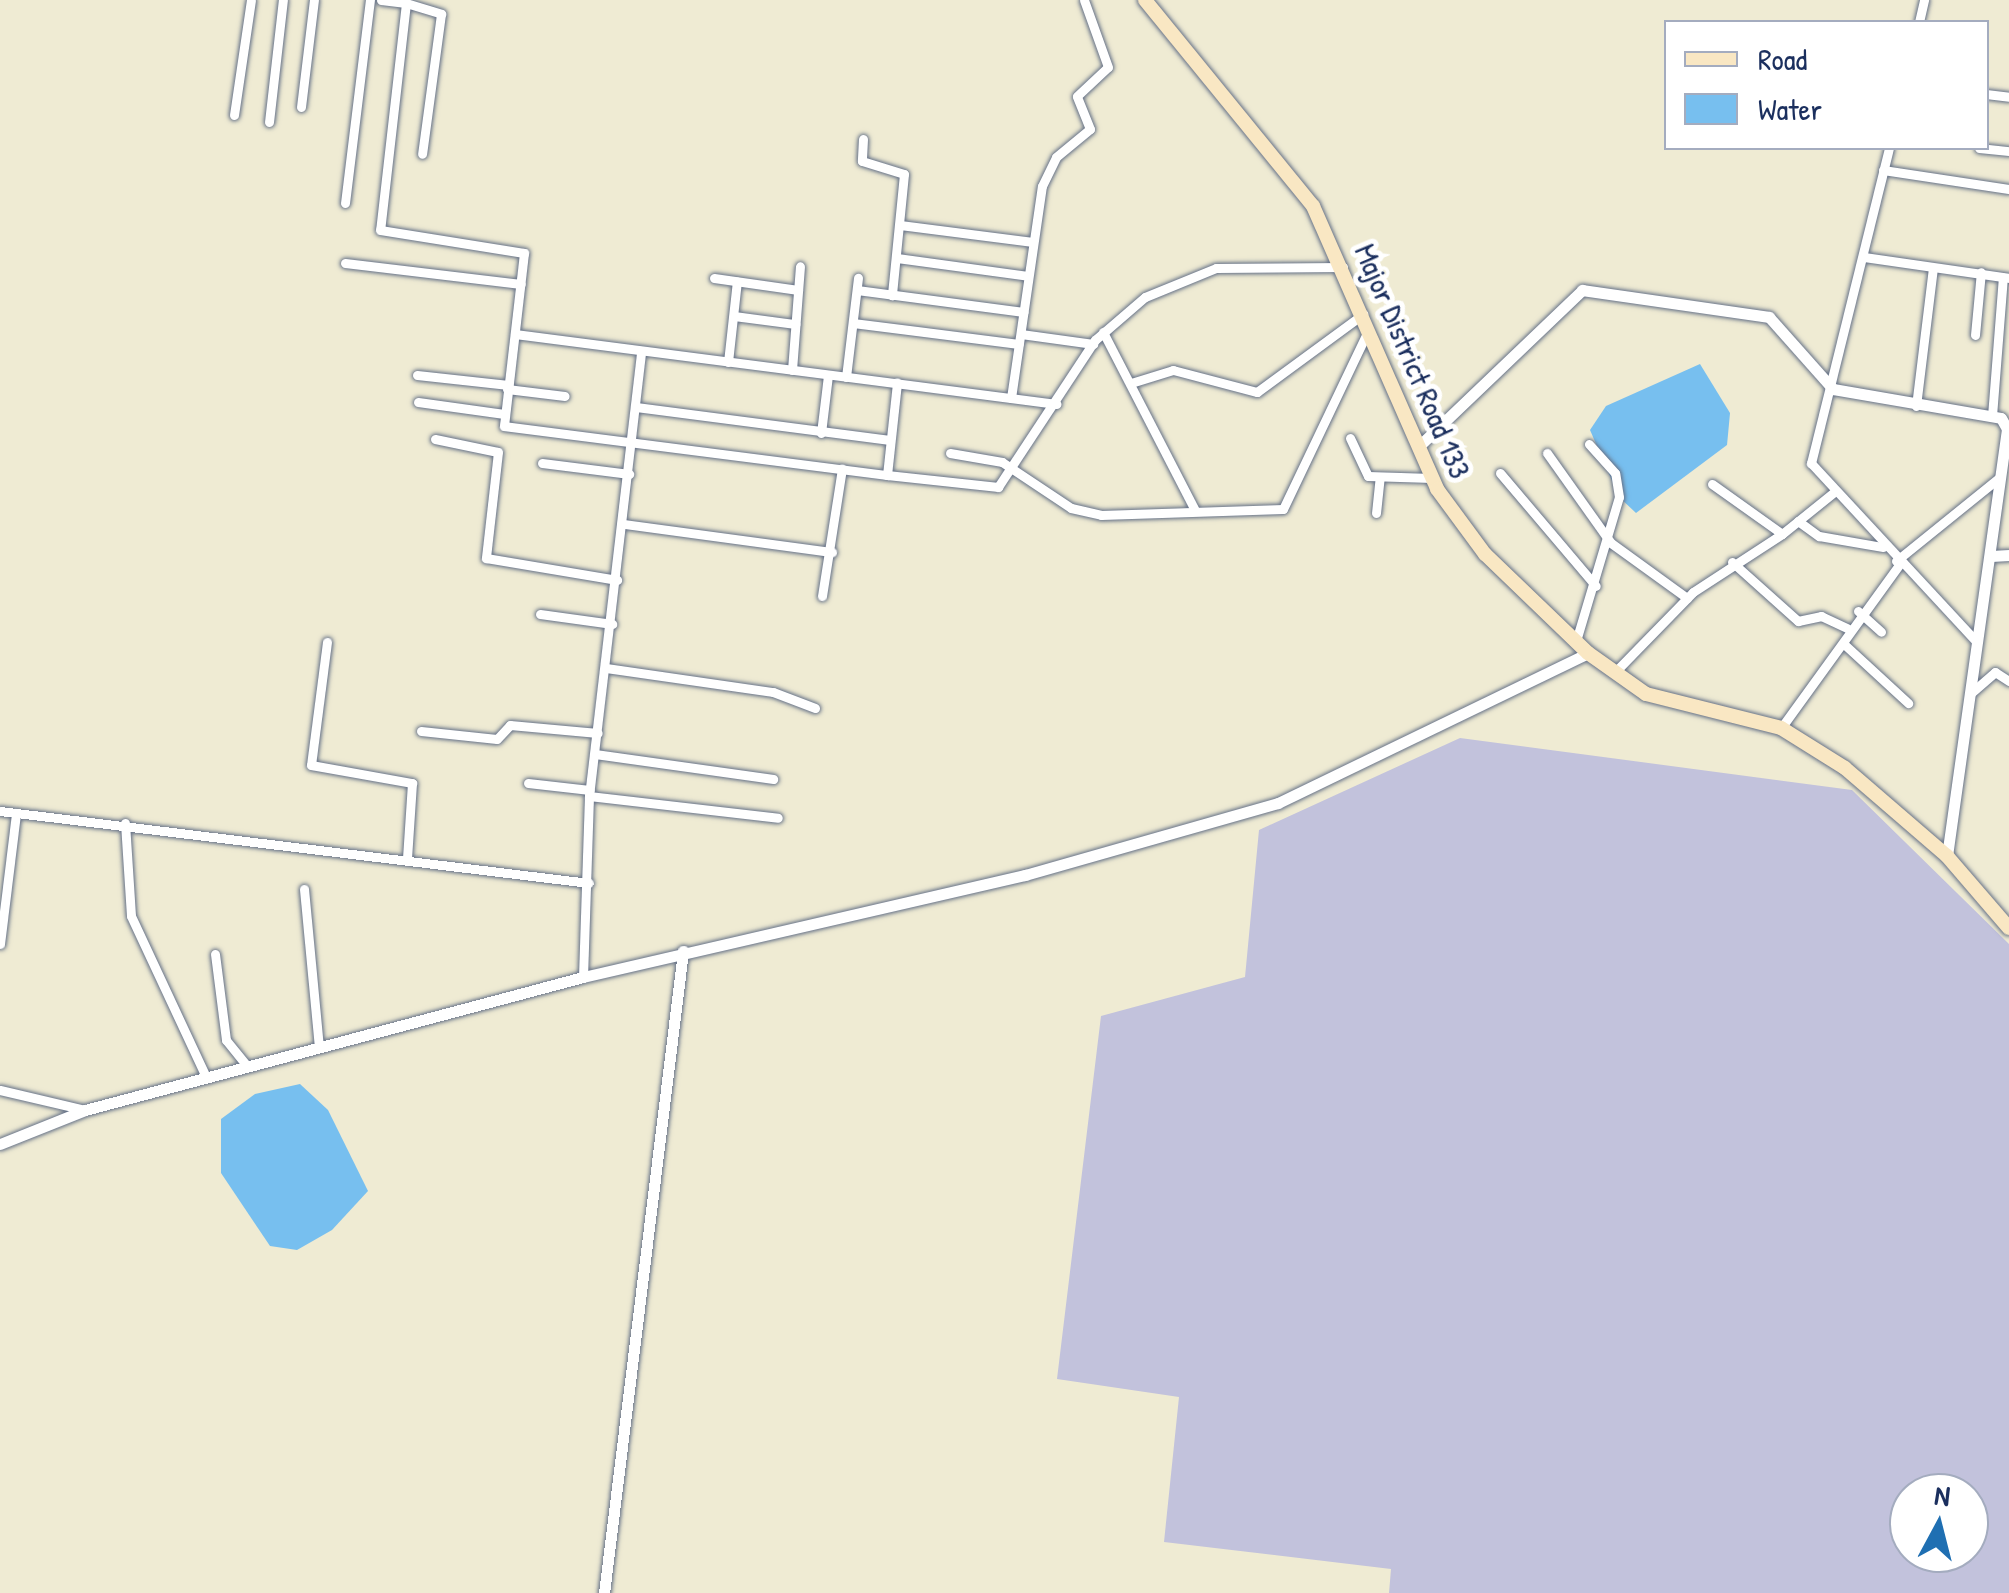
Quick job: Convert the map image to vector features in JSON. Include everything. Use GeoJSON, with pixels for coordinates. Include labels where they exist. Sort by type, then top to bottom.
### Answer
{"type":"FeatureCollection","features":[{"type":"Feature","properties":{"kind":"main road","name":"Major District Road 133"},"geometry":{"type":"LineString","coordinates":[[1145,0],[1276,152],[1346,267],[1432,478],[1472,540],[1588,654],[1664,704],[1781,728],[1857,777],[1947,856],[2009,928]]}},
{"type":"Feature","properties":{"kind":"street"},"geometry":{"type":"LineString","coordinates":[[234,114],[251,0]]}},
{"type":"Feature","properties":{"kind":"street"},"geometry":{"type":"LineString","coordinates":[[269,122],[283,0]]}},
{"type":"Feature","properties":{"kind":"street"},"geometry":{"type":"LineString","coordinates":[[301,107],[314,0]]}},
{"type":"Feature","properties":{"kind":"street"},"geometry":{"type":"LineString","coordinates":[[346,203],[370,0]]}},
{"type":"Feature","properties":{"kind":"street"},"geometry":{"type":"LineString","coordinates":[[381,0],[440,14],[422,154]]}},
{"type":"Feature","properties":{"kind":"street"},"geometry":{"type":"LineString","coordinates":[[1011,398],[1047,172],[1090,129],[1077,96],[1108,67],[1084,0]]}},
{"type":"Feature","properties":{"kind":"street"},"geometry":{"type":"LineString","coordinates":[[406,3],[380,230],[519,248],[522,284],[504,414],[506,427],[987,489],[1013,468],[1093,344],[1146,297],[1216,268],[1346,267]]}},
{"type":"Feature","properties":{"kind":"street"},"geometry":{"type":"LineString","coordinates":[[863,139],[862,161],[904,174],[892,295]]}},
{"type":"Feature","properties":{"kind":"street"},"geometry":{"type":"LineString","coordinates":[[1888,150],[1833,389],[1811,463],[1897,563],[1974,639]]}},
{"type":"Feature","properties":{"kind":"street"},"geometry":{"type":"LineString","coordinates":[[1883,170],[2009,189]]}},
{"type":"Feature","properties":{"kind":"street"},"geometry":{"type":"LineString","coordinates":[[900,225],[1033,242]]}},
{"type":"Feature","properties":{"kind":"street"},"geometry":{"type":"LineString","coordinates":[[1864,257],[2006,277],[1992,416]]}},
{"type":"Feature","properties":{"kind":"street"},"geometry":{"type":"LineString","coordinates":[[896,258],[1028,276]]}},
{"type":"Feature","properties":{"kind":"street"},"geometry":{"type":"LineString","coordinates":[[344,262],[522,284]]}},
{"type":"Feature","properties":{"kind":"street"},"geometry":{"type":"LineString","coordinates":[[792,370],[800,266]]}},
{"type":"Feature","properties":{"kind":"street"},"geometry":{"type":"LineString","coordinates":[[1916,406],[1933,268]]}},
{"type":"Feature","properties":{"kind":"street"},"geometry":{"type":"LineString","coordinates":[[1974,335],[1981,272]]}},
{"type":"Feature","properties":{"kind":"street"},"geometry":{"type":"LineString","coordinates":[[714,278],[798,290]]}},
{"type":"Feature","properties":{"kind":"street"},"geometry":{"type":"LineString","coordinates":[[728,362],[737,282]]}},
{"type":"Feature","properties":{"kind":"street"},"geometry":{"type":"LineString","coordinates":[[846,377],[857,284],[892,295],[1024,312]]}},
{"type":"Feature","properties":{"kind":"street"},"geometry":{"type":"LineString","coordinates":[[1419,446],[1582,290],[1780,321],[1833,389],[1992,416],[2006,423],[2006,452],[1974,639],[1947,856]]}},
{"type":"Feature","properties":{"kind":"street"},"geometry":{"type":"LineString","coordinates":[[734,316],[795,324]]}},
{"type":"Feature","properties":{"kind":"street"},"geometry":{"type":"LineString","coordinates":[[1132,383],[1174,370],[1257,392],[1368,319]]}},
{"type":"Feature","properties":{"kind":"street"},"geometry":{"type":"LineString","coordinates":[[950,453],[1013,468],[1070,508],[1101,516],[1292,505],[1320,418],[1368,319]]}},
{"type":"Feature","properties":{"kind":"street"},"geometry":{"type":"LineString","coordinates":[[853,323],[1093,344]]}},
{"type":"Feature","properties":{"kind":"street"},"geometry":{"type":"LineString","coordinates":[[1103,332],[1195,510]]}},
{"type":"Feature","properties":{"kind":"street"},"geometry":{"type":"LineString","coordinates":[[516,334],[1056,404]]}},
{"type":"Feature","properties":{"kind":"street"},"geometry":{"type":"LineString","coordinates":[[583,976],[590,793],[624,524],[640,351]]}},
{"type":"Feature","properties":{"kind":"street"},"geometry":{"type":"LineString","coordinates":[[821,433],[828,374]]}},
{"type":"Feature","properties":{"kind":"street"},"geometry":{"type":"LineString","coordinates":[[417,375],[565,396]]}},
{"type":"Feature","properties":{"kind":"street"},"geometry":{"type":"LineString","coordinates":[[1995,383],[2009,385]]}},
{"type":"Feature","properties":{"kind":"street"},"geometry":{"type":"LineString","coordinates":[[887,475],[897,384]]}},
{"type":"Feature","properties":{"kind":"street"},"geometry":{"type":"LineString","coordinates":[[418,402],[504,414]]}},
{"type":"Feature","properties":{"kind":"street"},"geometry":{"type":"LineString","coordinates":[[636,407],[890,440]]}},
{"type":"Feature","properties":{"kind":"street"},"geometry":{"type":"LineString","coordinates":[[1350,438],[1364,472],[1432,478]]}},
{"type":"Feature","properties":{"kind":"street"},"geometry":{"type":"LineString","coordinates":[[435,439],[498,452],[486,558],[617,580]]}},
{"type":"Feature","properties":{"kind":"street"},"geometry":{"type":"LineString","coordinates":[[1576,641],[1611,543],[1618,482],[1589,444]]}},
{"type":"Feature","properties":{"kind":"street"},"geometry":{"type":"LineString","coordinates":[[1547,452],[1611,543],[1687,598]]}},
{"type":"Feature","properties":{"kind":"street"},"geometry":{"type":"LineString","coordinates":[[542,463],[629,474]]}},
{"type":"Feature","properties":{"kind":"street"},"geometry":{"type":"LineString","coordinates":[[822,596],[832,552],[842,469]]}},
{"type":"Feature","properties":{"kind":"street"},"geometry":{"type":"LineString","coordinates":[[1500,473],[1596,586]]}},
{"type":"Feature","properties":{"kind":"street"},"geometry":{"type":"LineString","coordinates":[[1376,513],[1380,476]]}},
{"type":"Feature","properties":{"kind":"street"},"geometry":{"type":"LineString","coordinates":[[1781,728],[1845,644],[1848,628],[1858,611],[1897,563],[1999,478]]}},
{"type":"Feature","properties":{"kind":"street"},"geometry":{"type":"LineString","coordinates":[[1712,484],[1782,534]]}},
{"type":"Feature","properties":{"kind":"street"},"geometry":{"type":"LineString","coordinates":[[1614,673],[1687,598],[1732,562],[1782,534],[1834,492]]}},
{"type":"Feature","properties":{"kind":"street"},"geometry":{"type":"LineString","coordinates":[[1798,521],[1819,536],[1883,547]]}},
{"type":"Feature","properties":{"kind":"street"},"geometry":{"type":"LineString","coordinates":[[624,524],[832,552]]}},
{"type":"Feature","properties":{"kind":"street"},"geometry":{"type":"LineString","coordinates":[[1991,556],[2009,555]]}},
{"type":"Feature","properties":{"kind":"street"},"geometry":{"type":"LineString","coordinates":[[1732,562],[1798,621],[1821,616],[1848,628]]}},
{"type":"Feature","properties":{"kind":"street"},"geometry":{"type":"LineString","coordinates":[[1858,611],[1881,632]]}},
{"type":"Feature","properties":{"kind":"street"},"geometry":{"type":"LineString","coordinates":[[540,614],[612,624]]}},
{"type":"Feature","properties":{"kind":"street"},"geometry":{"type":"LineString","coordinates":[[327,642],[311,764],[412,783],[407,859]]}},
{"type":"Feature","properties":{"kind":"street"},"geometry":{"type":"LineString","coordinates":[[1845,644],[1908,703]]}},
{"type":"Feature","properties":{"kind":"street"},"geometry":{"type":"LineString","coordinates":[[0,1144],[85,1110],[583,976],[1025,875],[1278,804],[1588,654]]}},
{"type":"Feature","properties":{"kind":"street"},"geometry":{"type":"LineString","coordinates":[[606,668],[773,692],[815,708]]}},
{"type":"Feature","properties":{"kind":"street"},"geometry":{"type":"LineString","coordinates":[[1970,693],[1995,672],[2009,681]]}},
{"type":"Feature","properties":{"kind":"street"},"geometry":{"type":"LineString","coordinates":[[421,731],[497,739],[510,725],[598,733]]}},
{"type":"Feature","properties":{"kind":"street"},"geometry":{"type":"LineString","coordinates":[[595,754],[773,779]]}},
{"type":"Feature","properties":{"kind":"street"},"geometry":{"type":"LineString","coordinates":[[528,783],[778,818]]}},
{"type":"Feature","properties":{"kind":"street"},"geometry":{"type":"LineString","coordinates":[[0,811],[125,823],[589,883]]}},
{"type":"Feature","properties":{"kind":"street"},"geometry":{"type":"LineString","coordinates":[[0,944],[16,813]]}},
{"type":"Feature","properties":{"kind":"street"},"geometry":{"type":"LineString","coordinates":[[125,823],[131,916],[206,1077]]}},
{"type":"Feature","properties":{"kind":"street"},"geometry":{"type":"LineString","coordinates":[[304,890],[319,1047]]}},
{"type":"Feature","properties":{"kind":"street"},"geometry":{"type":"LineString","coordinates":[[604,1593],[683,952]]}},
{"type":"Feature","properties":{"kind":"street"},"geometry":{"type":"LineString","coordinates":[[216,954],[226,1040],[247,1066]]}},
{"type":"Feature","properties":{"kind":"street"},"geometry":{"type":"LineString","coordinates":[[0,1090],[85,1110]]}},
{"type":"Feature","properties":{"kind":"shaded area"},"geometry":{"type":"Polygon","coordinates":[[[1460,738],[1852,790],[2009,944],[2009,1593],[1389,1593],[1391,1569],[1164,1542],[1179,1397],[1057,1379],[1101,1016],[1245,977],[1259,830],[1460,738]]]}},
{"type":"Feature","properties":{"kind":"water"},"geometry":{"type":"Polygon","coordinates":[[[1700,364],[1730,413],[1727,445],[1636,513],[1619,497],[1590,430],[1606,406],[1700,364]]]}},
{"type":"Feature","properties":{"kind":"water"},"geometry":{"type":"Polygon","coordinates":[[[300,1084],[328,1110],[368,1191],[332,1230],[297,1250],[270,1246],[221,1173],[221,1119],[255,1094],[300,1084]]]}}]}
